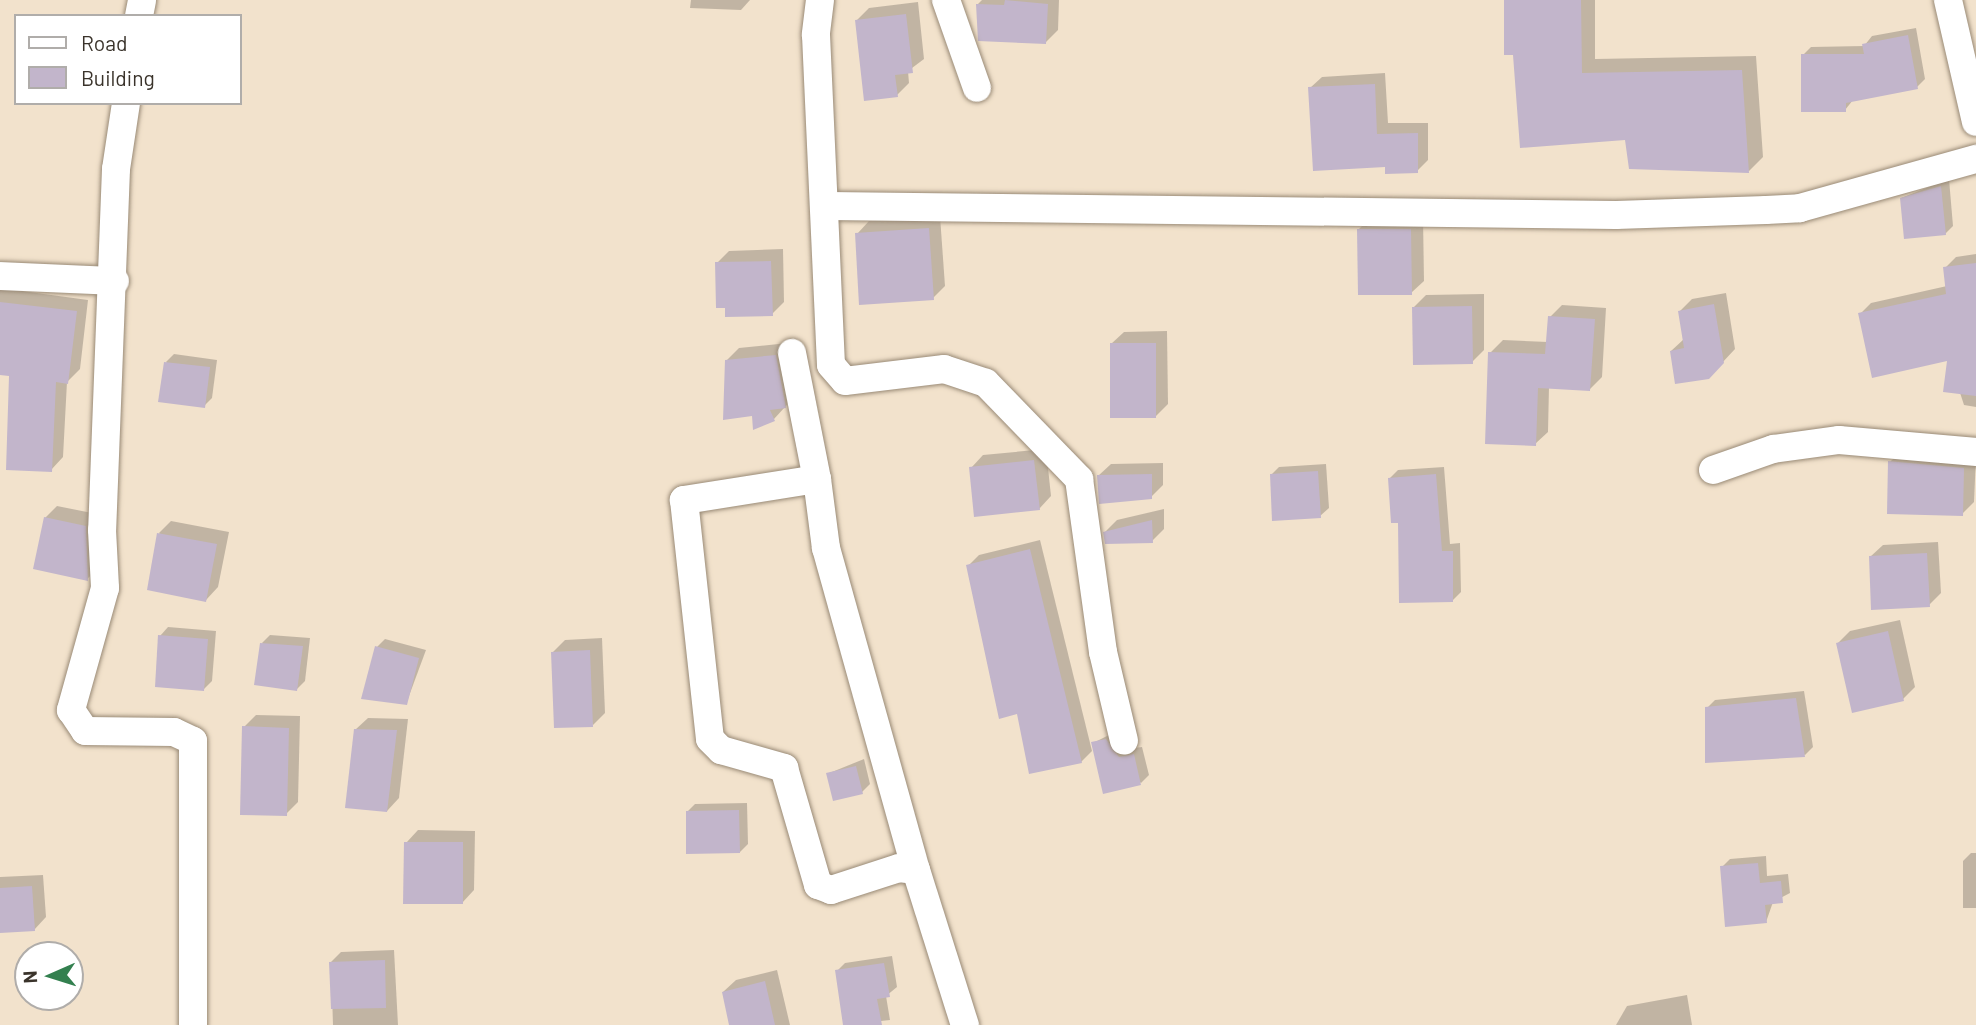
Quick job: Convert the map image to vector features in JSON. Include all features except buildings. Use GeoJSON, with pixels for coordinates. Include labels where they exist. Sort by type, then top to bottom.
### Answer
{"type":"FeatureCollection","features":[{"type":"Feature","properties":{"kind":"street"},"geometry":{"type":"LineString","coordinates":[[820,0],[816,36],[828,206],[831,365],[845,381],[944,369],[986,383],[1079,479],[1103,652],[1124,741]]}},
{"type":"Feature","properties":{"kind":"street"},"geometry":{"type":"LineString","coordinates":[[946,0],[978,88]]}},
{"type":"Feature","properties":{"kind":"street"},"geometry":{"type":"LineString","coordinates":[[1948,0],[1976,122]]}},
{"type":"Feature","properties":{"kind":"street"},"geometry":{"type":"LineString","coordinates":[[125,105],[116,169],[115,281],[102,530],[105,587],[71,710],[85,731],[174,732],[193,741],[193,1025]]}},
{"type":"Feature","properties":{"kind":"street"},"geometry":{"type":"LineString","coordinates":[[828,206],[1616,215],[1766,210],[1800,208],[1976,159]]}},
{"type":"Feature","properties":{"kind":"street"},"geometry":{"type":"LineString","coordinates":[[0,276],[115,281]]}},
{"type":"Feature","properties":{"kind":"street"},"geometry":{"type":"LineString","coordinates":[[792,353],[817,479],[827,548],[916,870],[965,1025]]}},
{"type":"Feature","properties":{"kind":"street"},"geometry":{"type":"LineString","coordinates":[[1713,470],[1773,449],[1839,440],[1976,452]]}},
{"type":"Feature","properties":{"kind":"street"},"geometry":{"type":"LineString","coordinates":[[817,479],[684,500],[710,739],[721,750],[784,768],[818,885],[831,890],[899,868],[916,870]]}}]}
